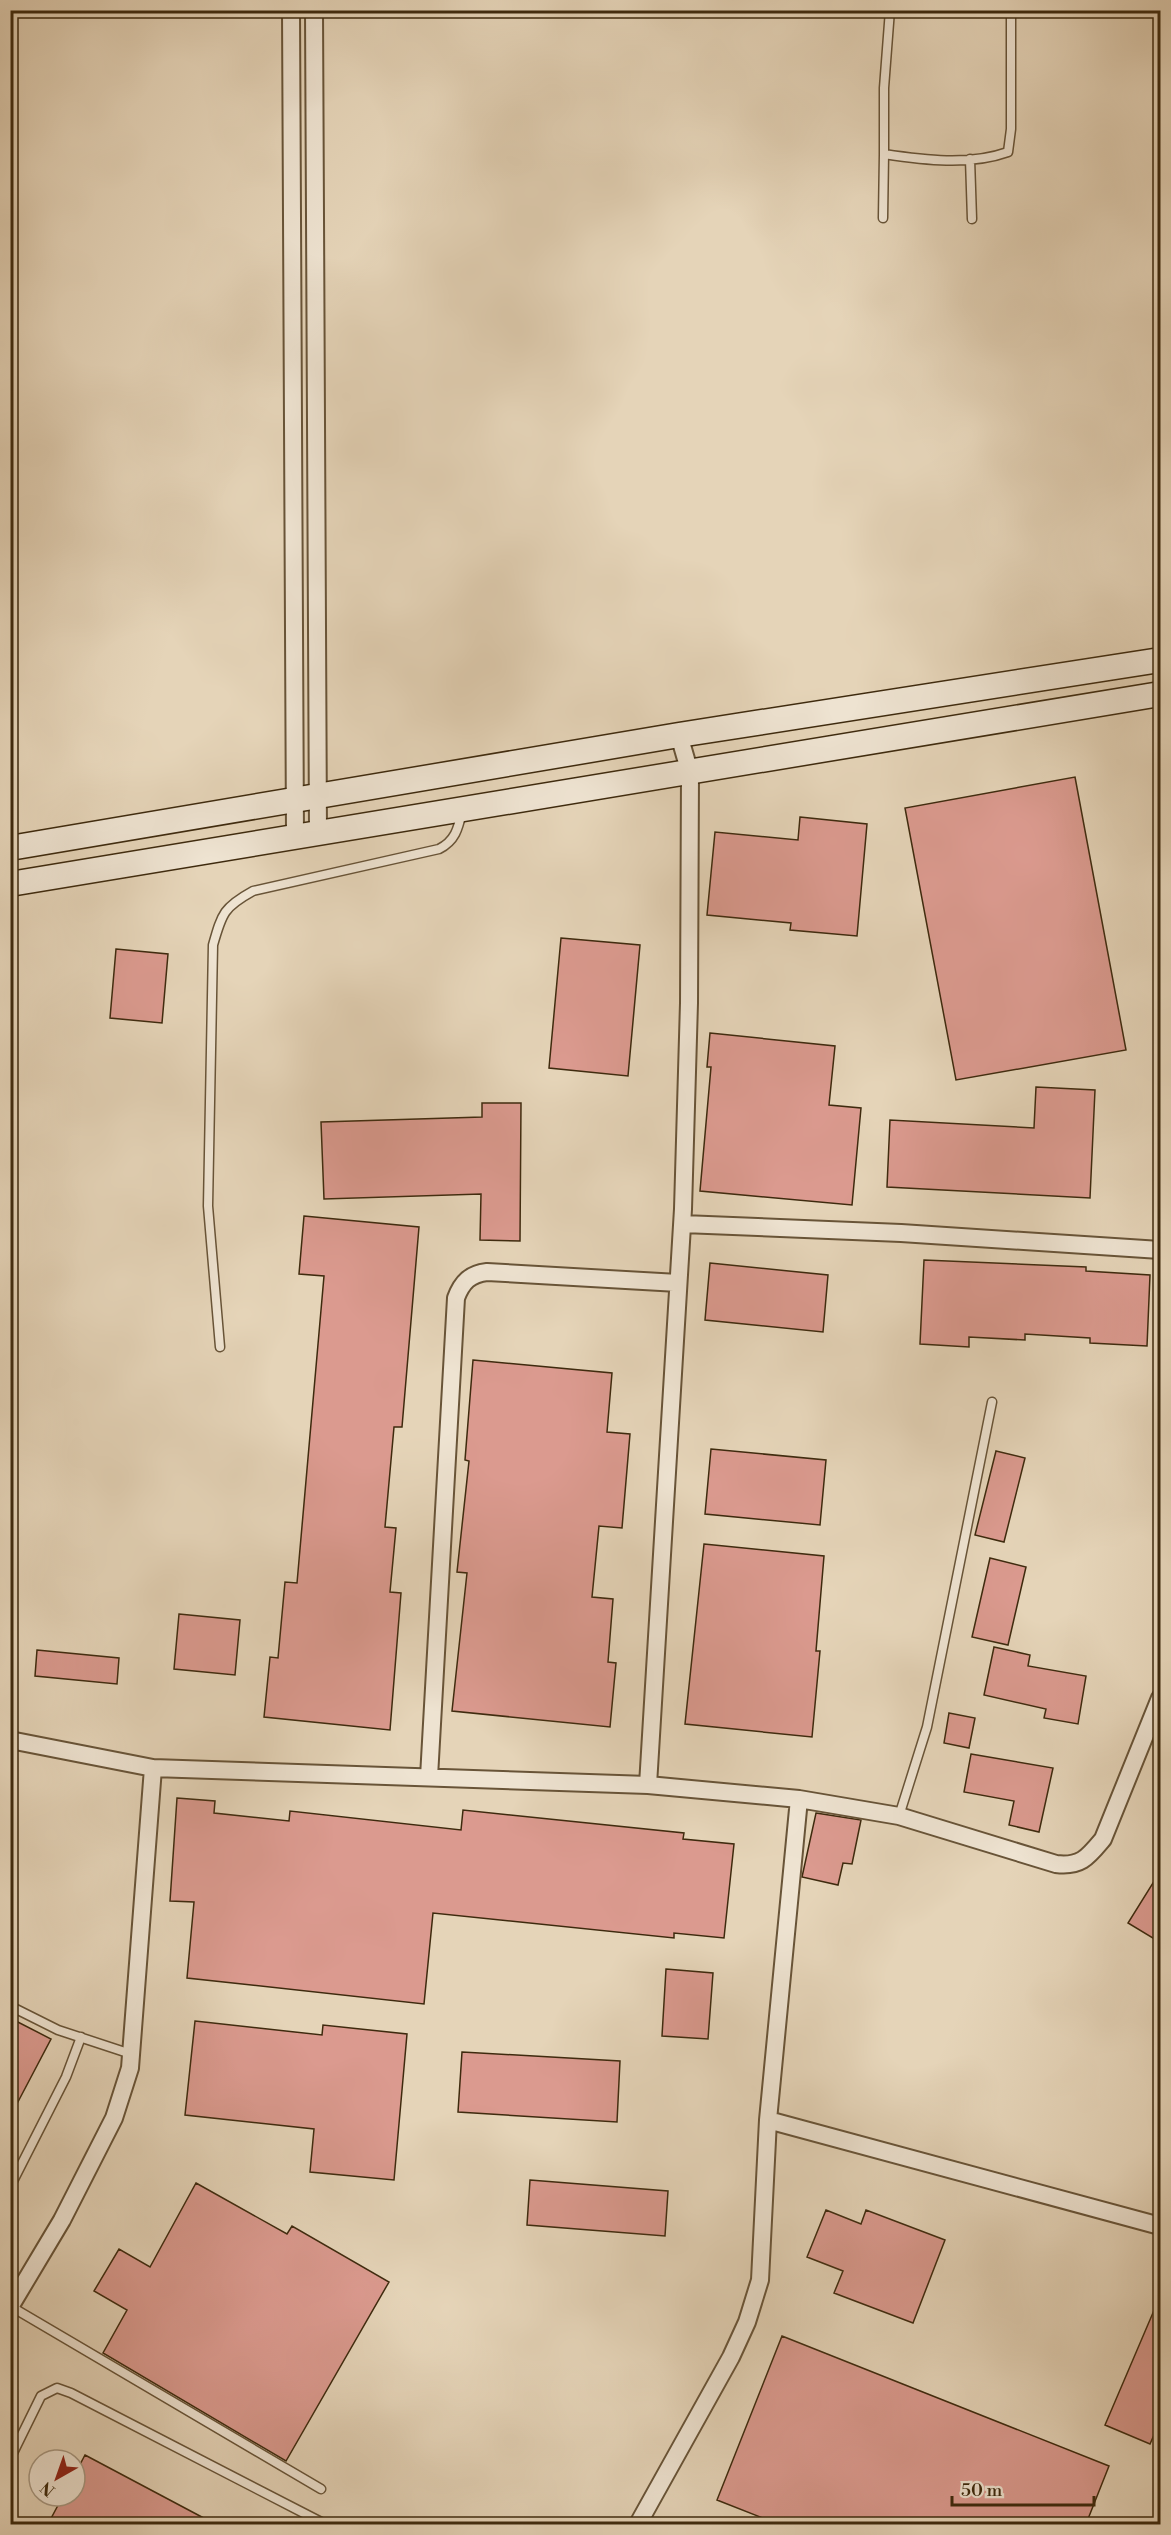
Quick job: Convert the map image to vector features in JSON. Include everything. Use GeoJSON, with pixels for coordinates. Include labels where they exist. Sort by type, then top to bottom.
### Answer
{"type":"FeatureCollection","features":[{"type":"Feature","properties":{"kind":"street"},"geometry":{"type":"LineString","coordinates":[[291,10],[307,834]]}},
{"type":"Feature","properties":{"kind":"street"},"geometry":{"type":"LineString","coordinates":[[307,834],[314,10]]}},
{"type":"Feature","properties":{"kind":"street"},"geometry":{"type":"LineString","coordinates":[[10,848],[679,735],[1161,660]]}},
{"type":"Feature","properties":{"kind":"street"},"geometry":{"type":"LineString","coordinates":[[992,685],[1000,721]]}},
{"type":"Feature","properties":{"kind":"street"},"geometry":{"type":"LineString","coordinates":[[10,884],[1161,694]]}},
{"type":"Feature","properties":{"kind":"street"},"geometry":{"type":"LineString","coordinates":[[648,1785],[683,1224],[690,773],[679,735]]}},
{"type":"Feature","properties":{"kind":"street"},"geometry":{"type":"LineString","coordinates":[[683,1224],[901,1233],[1161,1250]]}},
{"type":"Feature","properties":{"kind":"street"},"geometry":{"type":"LineString","coordinates":[[429,1777],[456,1298],[460,1287],[468,1277],[487,1272],[678,1283]]}},
{"type":"Feature","properties":{"kind":"street"},"geometry":{"type":"LineString","coordinates":[[10,1740],[153,1768],[648,1785],[799,1798],[899,1816],[1056,1864],[1074,1865],[1089,1856],[1103,1839],[1161,1698]]}},
{"type":"Feature","properties":{"kind":"street"},"geometry":{"type":"LineString","coordinates":[[11,2307],[62,2220],[114,2118],[130,2068],[153,1768]]}},
{"type":"Feature","properties":{"kind":"street"},"geometry":{"type":"LineString","coordinates":[[638,2524],[731,2357],[747,2322],[760,2280],[768,2120],[799,1798]]}},
{"type":"Feature","properties":{"kind":"street"},"geometry":{"type":"LineString","coordinates":[[768,2120],[1161,2226]]}},
{"type":"Feature","properties":{"kind":"lane"},"geometry":{"type":"LineString","coordinates":[[883,218],[884,88],[890,10]]}},
{"type":"Feature","properties":{"kind":"lane"},"geometry":{"type":"LineString","coordinates":[[884,154],[927,160],[992,158],[1008,152],[1011,129],[1011,10]]}},
{"type":"Feature","properties":{"kind":"lane"},"geometry":{"type":"LineString","coordinates":[[970,159],[972,219]]}},
{"type":"Feature","properties":{"kind":"lane"},"geometry":{"type":"LineString","coordinates":[[220,1347],[208,1206],[213,945],[220,920],[231,903],[253,891],[439,849],[448,845],[456,834],[462,809]]}},
{"type":"Feature","properties":{"kind":"lane"},"geometry":{"type":"LineString","coordinates":[[899,1816],[927,1727],[992,1402]]}},
{"type":"Feature","properties":{"kind":"lane"},"geometry":{"type":"LineString","coordinates":[[10,2006],[58,2030],[131,2054]]}},
{"type":"Feature","properties":{"kind":"lane"},"geometry":{"type":"LineString","coordinates":[[10,2187],[66,2077],[81,2037]]}},
{"type":"Feature","properties":{"kind":"lane"},"geometry":{"type":"LineString","coordinates":[[11,2307],[321,2488]]}},
{"type":"Feature","properties":{"kind":"lane"},"geometry":{"type":"LineString","coordinates":[[10,2458],[41,2396],[57,2388],[71,2393],[325,2524]]}},
{"type":"Feature","properties":{"kind":"building"},"geometry":{"type":"Polygon","coordinates":[[[1075,777],[1126,1050],[956,1080],[905,808],[1075,777]]]}},
{"type":"Feature","properties":{"kind":"building"},"geometry":{"type":"Polygon","coordinates":[[[800,817],[867,824],[857,936],[790,930],[791,923],[707,915],[715,832],[798,840],[800,817]]]}},
{"type":"Feature","properties":{"kind":"building"},"geometry":{"type":"Polygon","coordinates":[[[561,938],[640,945],[628,1076],[549,1068],[561,938]]]}},
{"type":"Feature","properties":{"kind":"building"},"geometry":{"type":"Polygon","coordinates":[[[116,949],[168,954],[162,1023],[110,1018],[116,949]]]}},
{"type":"Feature","properties":{"kind":"building"},"geometry":{"type":"Polygon","coordinates":[[[710,1033],[835,1046],[829,1105],[861,1108],[852,1205],[700,1191],[711,1067],[707,1067],[710,1033]]]}},
{"type":"Feature","properties":{"kind":"building"},"geometry":{"type":"Polygon","coordinates":[[[1036,1087],[1095,1090],[1090,1198],[887,1187],[890,1120],[1034,1128],[1036,1087]]]}},
{"type":"Feature","properties":{"kind":"building"},"geometry":{"type":"Polygon","coordinates":[[[482,1103],[521,1103],[520,1241],[480,1240],[481,1194],[324,1199],[321,1122],[482,1117],[482,1103]]]}},
{"type":"Feature","properties":{"kind":"building"},"geometry":{"type":"Polygon","coordinates":[[[304,1216],[419,1227],[402,1427],[394,1427],[385,1527],[396,1528],[390,1592],[401,1593],[390,1730],[264,1717],[270,1657],[278,1658],[285,1582],[297,1583],[324,1276],[299,1274],[304,1216]]]}},
{"type":"Feature","properties":{"kind":"building"},"geometry":{"type":"Polygon","coordinates":[[[924,1260],[1086,1267],[1086,1271],[1150,1275],[1147,1346],[1090,1343],[1090,1338],[1025,1334],[1025,1340],[969,1337],[969,1347],[920,1344],[924,1260]]]}},
{"type":"Feature","properties":{"kind":"building"},"geometry":{"type":"Polygon","coordinates":[[[710,1263],[828,1275],[823,1332],[705,1320],[710,1263]]]}},
{"type":"Feature","properties":{"kind":"building"},"geometry":{"type":"Polygon","coordinates":[[[473,1360],[612,1373],[607,1432],[630,1434],[622,1528],[599,1526],[592,1597],[613,1599],[608,1662],[616,1663],[610,1727],[452,1711],[467,1573],[457,1572],[469,1461],[465,1460],[473,1360]]]}},
{"type":"Feature","properties":{"kind":"building"},"geometry":{"type":"Polygon","coordinates":[[[711,1449],[826,1460],[820,1525],[705,1514],[711,1449]]]}},
{"type":"Feature","properties":{"kind":"building"},"geometry":{"type":"Polygon","coordinates":[[[996,1451],[1025,1458],[1004,1542],[975,1535],[996,1451]]]}},
{"type":"Feature","properties":{"kind":"building"},"geometry":{"type":"Polygon","coordinates":[[[704,1544],[824,1556],[816,1651],[820,1651],[812,1737],[685,1724],[704,1544]]]}},
{"type":"Feature","properties":{"kind":"building"},"geometry":{"type":"Polygon","coordinates":[[[990,1558],[1026,1567],[1008,1645],[972,1637],[990,1558]]]}},
{"type":"Feature","properties":{"kind":"building"},"geometry":{"type":"Polygon","coordinates":[[[179,1614],[240,1620],[235,1675],[174,1669],[179,1614]]]}},
{"type":"Feature","properties":{"kind":"building"},"geometry":{"type":"Polygon","coordinates":[[[994,1647],[1030,1655],[1028,1666],[1086,1676],[1078,1724],[1044,1718],[1046,1709],[984,1695],[994,1647]]]}},
{"type":"Feature","properties":{"kind":"building"},"geometry":{"type":"Polygon","coordinates":[[[37,1650],[119,1658],[117,1684],[35,1676],[37,1650]]]}},
{"type":"Feature","properties":{"kind":"building"},"geometry":{"type":"Polygon","coordinates":[[[949,1713],[975,1718],[969,1748],[944,1743],[949,1713]]]}},
{"type":"Feature","properties":{"kind":"building"},"geometry":{"type":"Polygon","coordinates":[[[971,1754],[1053,1768],[1039,1832],[1009,1825],[1014,1801],[964,1792],[971,1754]]]}},
{"type":"Feature","properties":{"kind":"building"},"geometry":{"type":"Polygon","coordinates":[[[177,1798],[215,1801],[214,1813],[289,1821],[290,1811],[461,1830],[463,1810],[684,1833],[683,1839],[734,1844],[724,1938],[674,1933],[674,1938],[433,1913],[424,2004],[187,1978],[194,1902],[170,1901],[177,1798]]]}},
{"type":"Feature","properties":{"kind":"building"},"geometry":{"type":"Polygon","coordinates":[[[816,1813],[861,1820],[852,1864],[843,1863],[838,1885],[802,1877],[816,1813]]]}},
{"type":"Feature","properties":{"kind":"building"},"geometry":{"type":"Polygon","coordinates":[[[1161,1870],[1161,1943],[1128,1923],[1161,1870]]]}},
{"type":"Feature","properties":{"kind":"building"},"geometry":{"type":"Polygon","coordinates":[[[666,1969],[713,1973],[708,2039],[662,2036],[666,1969]]]}},
{"type":"Feature","properties":{"kind":"building"},"geometry":{"type":"Polygon","coordinates":[[[10,2018],[51,2039],[10,2117],[10,2018]]]}},
{"type":"Feature","properties":{"kind":"building"},"geometry":{"type":"Polygon","coordinates":[[[195,2021],[322,2035],[323,2025],[407,2034],[394,2180],[310,2172],[314,2129],[185,2115],[195,2021]]]}},
{"type":"Feature","properties":{"kind":"building"},"geometry":{"type":"Polygon","coordinates":[[[462,2052],[620,2061],[617,2122],[458,2112],[462,2052]]]}},
{"type":"Feature","properties":{"kind":"building"},"geometry":{"type":"Polygon","coordinates":[[[530,2180],[668,2191],[665,2236],[527,2225],[530,2180]]]}},
{"type":"Feature","properties":{"kind":"building"},"geometry":{"type":"Polygon","coordinates":[[[196,2183],[287,2234],[292,2226],[389,2282],[286,2461],[103,2353],[127,2310],[94,2291],[119,2249],[150,2267],[196,2183]]]}},
{"type":"Feature","properties":{"kind":"building"},"geometry":{"type":"Polygon","coordinates":[[[826,2210],[861,2224],[866,2210],[945,2240],[913,2323],[834,2293],[843,2271],[807,2257],[826,2210]]]}},
{"type":"Feature","properties":{"kind":"building"},"geometry":{"type":"Polygon","coordinates":[[[1161,2294],[1161,2419],[1150,2444],[1105,2425],[1161,2294]]]}},
{"type":"Feature","properties":{"kind":"building"},"geometry":{"type":"Polygon","coordinates":[[[782,2336],[1109,2466],[1086,2524],[778,2524],[717,2500],[782,2336]]]}},
{"type":"Feature","properties":{"kind":"building"},"geometry":{"type":"Polygon","coordinates":[[[87,2456],[215,2524],[48,2524],[57,2508],[87,2508],[87,2456]]]}}]}
